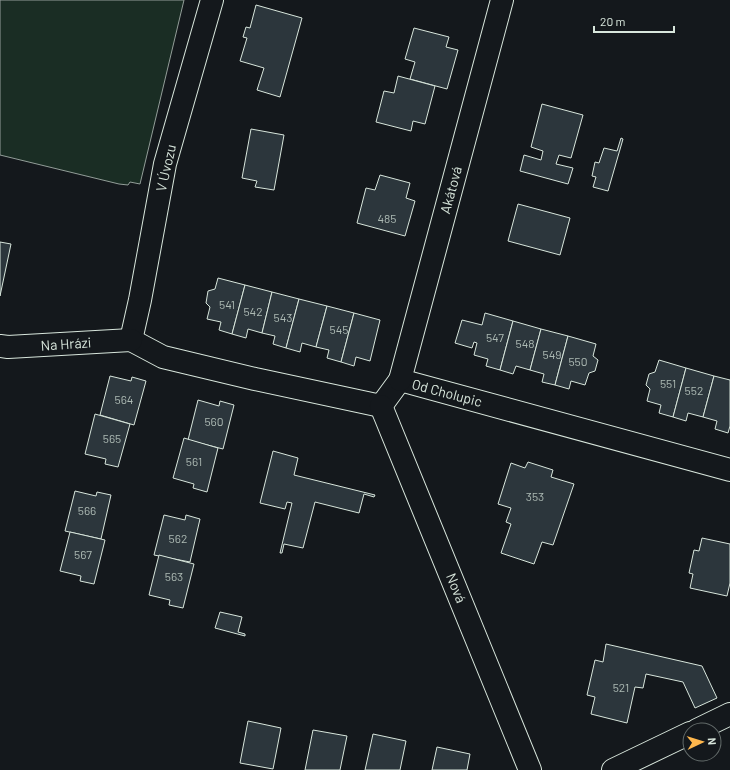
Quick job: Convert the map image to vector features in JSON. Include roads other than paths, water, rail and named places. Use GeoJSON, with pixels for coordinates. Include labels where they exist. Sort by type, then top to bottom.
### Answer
{"type":"FeatureCollection","features":[{"type":"Feature","properties":{"kind":"street","name":"V Úvozu"},"geometry":{"type":"LineString","coordinates":[[131,340],[140,300],[165,164],[212,0]]}},
{"type":"Feature","properties":{"kind":"street","name":"Akátová"},"geometry":{"type":"LineString","coordinates":[[400,380],[502,0]]}},
{"type":"Feature","properties":{"kind":"street","name":"Na Hrázi"},"geometry":{"type":"LineString","coordinates":[[0,346],[8,347],[131,340]]}},
{"type":"Feature","properties":{"kind":"street"},"geometry":{"type":"LineString","coordinates":[[131,340],[163,357],[255,380],[381,406]]}},
{"type":"Feature","properties":{"kind":"street","name":"Od Cholupic"},"geometry":{"type":"LineString","coordinates":[[381,406],[400,380],[730,470]]}},
{"type":"Feature","properties":{"kind":"street","name":"Nová"},"geometry":{"type":"LineString","coordinates":[[381,406],[530,770]]}},
{"type":"Feature","properties":{"kind":"street"},"geometry":{"type":"LineString","coordinates":[[714,722],[730,714]]}},
{"type":"Feature","properties":{"kind":"street"},"geometry":{"type":"LineString","coordinates":[[613,770],[682,737]]}}]}
